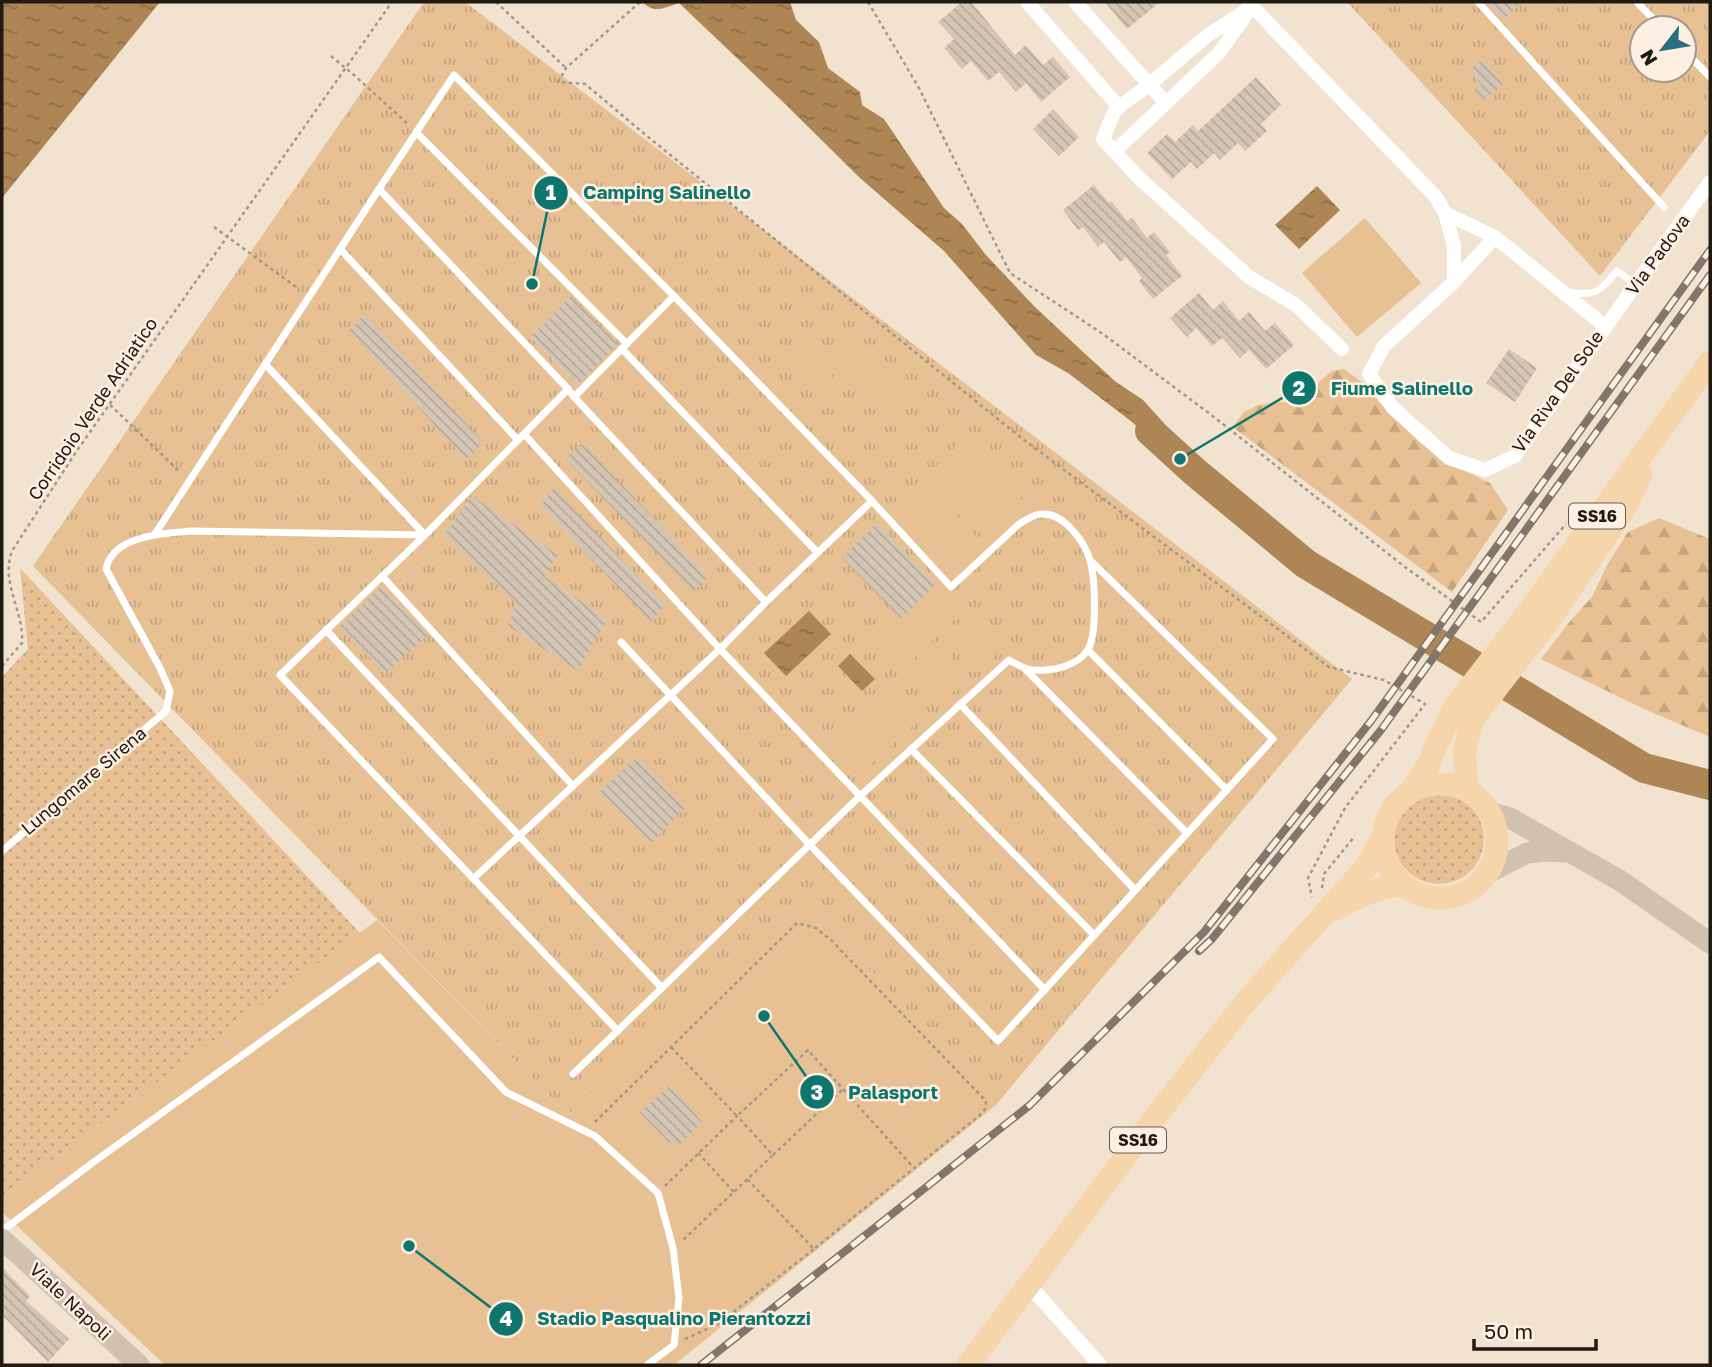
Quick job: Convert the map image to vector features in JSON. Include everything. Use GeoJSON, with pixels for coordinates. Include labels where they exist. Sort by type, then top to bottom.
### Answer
{"type":"FeatureCollection","features":[{"type":"Feature","properties":{"kind":"main road","name":"SS16"},"geometry":{"type":"LineString","coordinates":[[968,1365],[1236,1014],[1367,866],[1383,837],[1387,819],[1397,802],[1412,790],[1429,764],[1454,708],[1541,614],[1623,511],[1666,425],[1710,362]]}},
{"type":"Feature","properties":{"kind":"main road","name":"SS16"},"geometry":{"type":"LineString","coordinates":[[1467,790],[1464,751],[1472,720],[1541,614]]}},
{"type":"Feature","properties":{"kind":"main road"},"geometry":{"type":"LineString","coordinates":[[1383,837],[1385,856],[1394,873],[1405,885],[1423,895],[1441,898],[1459,895],[1476,886],[1488,873],[1498,842],[1490,811],[1480,799],[1467,790],[1449,784],[1430,784],[1412,790]]}},
{"type":"Feature","properties":{"kind":"main road"},"geometry":{"type":"LineString","coordinates":[[1490,811],[1510,818],[1619,880],[1710,943]]}},
{"type":"Feature","properties":{"kind":"main road"},"geometry":{"type":"LineString","coordinates":[[1488,873],[1527,853],[1569,852]]}},
{"type":"Feature","properties":{"kind":"main road","name":"SS16"},"geometry":{"type":"LineString","coordinates":[[1316,922],[1353,899],[1379,889],[1405,885]]}},
{"type":"Feature","properties":{"kind":"main road","name":"Viale Napoli"},"geometry":{"type":"LineString","coordinates":[[3,1240],[139,1365]]}},
{"type":"Feature","properties":{"kind":"street"},"geometry":{"type":"LineString","coordinates":[[1027,2],[1119,107]]}},
{"type":"Feature","properties":{"kind":"street"},"geometry":{"type":"LineString","coordinates":[[1075,2],[1167,103]]}},
{"type":"Feature","properties":{"kind":"street"},"geometry":{"type":"LineString","coordinates":[[1114,152],[1219,54],[1250,4]]}},
{"type":"Feature","properties":{"kind":"street"},"geometry":{"type":"LineString","coordinates":[[1250,4],[1119,107],[1102,139],[1139,178],[1249,277],[1296,306],[1342,349]]}},
{"type":"Feature","properties":{"kind":"street","name":"Via Riva Del Sole"},"geometry":{"type":"LineString","coordinates":[[1250,4],[1436,197],[1445,213],[1454,246],[1454,282]]}},
{"type":"Feature","properties":{"kind":"street","name":"Via Padova"},"geometry":{"type":"LineString","coordinates":[[1605,327],[1710,182]]}},
{"type":"Feature","properties":{"kind":"street","name":"Via Riva Del Sole"},"geometry":{"type":"LineString","coordinates":[[1445,213],[1495,237],[1605,327],[1515,456],[1485,470],[1449,458],[1393,408],[1369,374],[1384,346],[1454,282],[1495,237]]}},
{"type":"Feature","properties":{"kind":"street"},"geometry":{"type":"LineString","coordinates":[[1029,1285],[1100,1365]]}},
{"type":"Feature","properties":{"kind":"lane"},"geometry":{"type":"LineString","coordinates":[[1478,2],[1664,208]]}},
{"type":"Feature","properties":{"kind":"lane"},"geometry":{"type":"LineString","coordinates":[[155,534],[454,75],[872,500],[950,587],[1030,517],[1042,513],[1062,520],[1074,531],[1090,561],[1093,586],[1094,626],[1088,650],[1079,659],[1063,667],[1026,670]]}},
{"type":"Feature","properties":{"kind":"lane"},"geometry":{"type":"LineString","coordinates":[[416,132],[625,346],[817,552]]}},
{"type":"Feature","properties":{"kind":"lane"},"geometry":{"type":"LineString","coordinates":[[379,188],[766,602]]}},
{"type":"Feature","properties":{"kind":"lane"},"geometry":{"type":"LineString","coordinates":[[340,249],[1045,990]]}},
{"type":"Feature","properties":{"kind":"lane"},"geometry":{"type":"LineString","coordinates":[[1562,292],[1590,294],[1604,287],[1617,271],[1636,284]]}},
{"type":"Feature","properties":{"kind":"lane"},"geometry":{"type":"LineString","coordinates":[[574,397],[674,296]]}},
{"type":"Feature","properties":{"kind":"lane"},"geometry":{"type":"LineString","coordinates":[[265,364],[425,534]]}},
{"type":"Feature","properties":{"kind":"lane"},"geometry":{"type":"LineString","coordinates":[[568,389],[425,534],[279,675],[618,1031]]}},
{"type":"Feature","properties":{"kind":"lane"},"geometry":{"type":"LineString","coordinates":[[473,879],[720,649],[872,500]]}},
{"type":"Feature","properties":{"kind":"lane"},"geometry":{"type":"LineString","coordinates":[[155,534],[190,531],[425,534]]}},
{"type":"Feature","properties":{"kind":"lane","name":"Lungomare Sirena"},"geometry":{"type":"LineString","coordinates":[[2,850],[166,711],[170,691],[106,569],[108,560],[115,552],[134,540],[155,534]]}},
{"type":"Feature","properties":{"kind":"lane"},"geometry":{"type":"LineString","coordinates":[[621,642],[998,1041],[1273,738],[1090,561]]}},
{"type":"Feature","properties":{"kind":"lane"},"geometry":{"type":"LineString","coordinates":[[382,576],[573,786]]}},
{"type":"Feature","properties":{"kind":"lane"},"geometry":{"type":"LineString","coordinates":[[326,630],[662,988]]}},
{"type":"Feature","properties":{"kind":"lane"},"geometry":{"type":"LineString","coordinates":[[1088,650],[1227,789]]}},
{"type":"Feature","properties":{"kind":"lane"},"geometry":{"type":"LineString","coordinates":[[573,1074],[860,796],[1009,660],[1026,670],[1188,833]]}},
{"type":"Feature","properties":{"kind":"lane"},"geometry":{"type":"LineString","coordinates":[[960,704],[1135,890]]}},
{"type":"Feature","properties":{"kind":"lane"},"geometry":{"type":"LineString","coordinates":[[911,749],[1094,935]]}},
{"type":"Feature","properties":{"kind":"lane"},"geometry":{"type":"LineString","coordinates":[[3,1240],[95,1161],[379,957],[506,1092],[595,1136],[658,1193],[673,1248],[679,1298],[674,1345],[647,1365]]}},
{"type":"Feature","properties":{"kind":"path","name":"Corridoio Verde Adriatico"},"geometry":{"type":"LineString","coordinates":[[2,666],[22,643],[21,627],[7,579],[7,561],[76,452],[392,2]]}},
{"type":"Feature","properties":{"kind":"path"},"geometry":{"type":"LineString","coordinates":[[496,2],[566,68]]}},
{"type":"Feature","properties":{"kind":"path"},"geometry":{"type":"LineString","coordinates":[[640,2],[566,68],[558,82],[585,84],[1024,440],[1329,667],[1384,680],[1425,704],[1345,808],[1308,878],[1316,922]]}},
{"type":"Feature","properties":{"kind":"path"},"geometry":{"type":"LineString","coordinates":[[868,2],[919,88],[1010,273],[1103,334],[1416,575],[1481,622],[1570,520]]}},
{"type":"Feature","properties":{"kind":"path"},"geometry":{"type":"LineString","coordinates":[[331,56],[416,132]]}},
{"type":"Feature","properties":{"kind":"path"},"geometry":{"type":"LineString","coordinates":[[214,227],[309,296]]}},
{"type":"Feature","properties":{"kind":"path"},"geometry":{"type":"LineString","coordinates":[[105,400],[189,481]]}},
{"type":"Feature","properties":{"kind":"path"},"geometry":{"type":"LineString","coordinates":[[585,1132],[797,923],[816,928],[832,941],[986,1101],[985,1109],[980,1115],[814,1249],[718,1324],[674,1345]]}},
{"type":"Feature","properties":{"kind":"path"},"geometry":{"type":"LineString","coordinates":[[671,1047],[773,1155]]}},
{"type":"Feature","properties":{"kind":"path"},"geometry":{"type":"LineString","coordinates":[[658,1193],[808,1050],[914,1168]]}},
{"type":"Feature","properties":{"kind":"path"},"geometry":{"type":"LineString","coordinates":[[673,1248],[843,1089]]}},
{"type":"Feature","properties":{"kind":"path"},"geometry":{"type":"LineString","coordinates":[[698,1153],[734,1192]]}},
{"type":"Feature","properties":{"kind":"path"},"geometry":{"type":"LineString","coordinates":[[747,1179],[814,1249]]}},
{"type":"Feature","properties":{"kind":"green space"},"geometry":{"type":"Polygon","coordinates":[[[424,2],[465,2],[1352,679],[996,1105],[803,898],[568,1115],[33,566],[424,2]]]}},
{"type":"Feature","properties":{"kind":"green space"},"geometry":{"type":"Polygon","coordinates":[[[1347,2],[1710,2],[1710,131],[1600,276],[1347,2]]]}},
{"type":"Feature","properties":{"kind":"green space"},"geometry":{"type":"Polygon","coordinates":[[[1365,218],[1421,283],[1357,337],[1302,273],[1365,218]]]}},
{"type":"Feature","properties":{"kind":"green space"},"geometry":{"type":"Polygon","coordinates":[[[854,334],[923,392],[899,413],[830,359],[834,340],[854,334]]]}},
{"type":"Feature","properties":{"kind":"green space"},"geometry":{"type":"Polygon","coordinates":[[[801,345],[844,390],[827,407],[783,363],[801,345]]]}},
{"type":"Feature","properties":{"kind":"green space"},"geometry":{"type":"Polygon","coordinates":[[[1344,369],[1362,382],[1420,443],[1446,462],[1490,483],[1508,510],[1452,592],[1234,428],[1244,412],[1258,405],[1291,401],[1332,371],[1344,369]]]}},
{"type":"Feature","properties":{"kind":"green space"},"geometry":{"type":"Polygon","coordinates":[[[964,439],[1031,509],[996,542],[930,472],[964,439]]]}},
{"type":"Feature","properties":{"kind":"green space"},"geometry":{"type":"Polygon","coordinates":[[[926,483],[988,549],[953,581],[892,515],[926,483]]]}},
{"type":"Feature","properties":{"kind":"green space"},"geometry":{"type":"Polygon","coordinates":[[[1659,518],[1710,539],[1710,737],[1644,709],[1541,659],[1592,597],[1607,565],[1628,532],[1659,518]]]}},
{"type":"Feature","properties":{"kind":"green space"},"geometry":{"type":"Polygon","coordinates":[[[20,568],[360,933],[2,1197],[2,677],[28,649],[20,568]]]}},
{"type":"Feature","properties":{"kind":"green space"},"geometry":{"type":"Polygon","coordinates":[[[930,593],[955,619],[904,668],[878,640],[930,593]]]}},
{"type":"Feature","properties":{"kind":"green space"},"geometry":{"type":"Polygon","coordinates":[[[964,619],[997,654],[976,673],[944,637],[964,619]]]}},
{"type":"Feature","properties":{"kind":"green space"},"geometry":{"type":"Polygon","coordinates":[[[937,641],[969,677],[940,708],[912,679],[923,669],[928,673],[917,660],[937,641]]]}},
{"type":"Feature","properties":{"kind":"green space"},"geometry":{"type":"Polygon","coordinates":[[[891,686],[921,718],[864,771],[834,739],[891,686]]]}},
{"type":"Feature","properties":{"kind":"green space"},"geometry":{"type":"Polygon","coordinates":[[[1439,794],[1456,798],[1471,807],[1480,822],[1484,839],[1480,856],[1471,871],[1456,880],[1439,884],[1422,880],[1407,871],[1398,856],[1394,839],[1398,822],[1407,807],[1422,798],[1439,794]]]}},
{"type":"Feature","properties":{"kind":"green space"},"geometry":{"type":"Polygon","coordinates":[[[803,898],[996,1105],[674,1365],[165,1365],[2,1212],[2,1197],[377,920],[568,1115],[803,898]]]}},
{"type":"Feature","properties":{"kind":"water"},"geometry":{"type":"Polygon","coordinates":[[[2,2],[160,2],[2,198],[2,2]]]}},
{"type":"Feature","properties":{"kind":"water"},"geometry":{"type":"Polygon","coordinates":[[[642,2],[790,2],[796,20],[819,42],[828,68],[860,92],[862,105],[884,119],[944,208],[962,224],[986,255],[1034,306],[1116,382],[1143,400],[1163,422],[1183,452],[1177,465],[1132,422],[1068,373],[1036,355],[944,251],[860,178],[679,3],[656,9],[642,2]]]}},
{"type":"Feature","properties":{"kind":"water"},"geometry":{"type":"Polygon","coordinates":[[[1317,186],[1340,210],[1299,249],[1275,225],[1317,186]]]}},
{"type":"Feature","properties":{"kind":"water"},"geometry":{"type":"Polygon","coordinates":[[[809,611],[831,634],[786,676],[764,653],[809,611]]]}},
{"type":"Feature","properties":{"kind":"water"},"geometry":{"type":"Polygon","coordinates":[[[850,654],[875,679],[862,691],[838,666],[850,654]]]}},
{"type":"Feature","properties":{"kind":"building"},"geometry":{"type":"Polygon","coordinates":[[[962,2],[971,2],[1015,55],[1026,45],[1043,65],[1053,57],[1070,77],[1041,102],[1026,83],[1016,92],[999,72],[988,81],[971,61],[962,69],[944,48],[954,39],[938,22],[962,2]]]}},
{"type":"Feature","properties":{"kind":"building"},"geometry":{"type":"Polygon","coordinates":[[[1105,2],[1160,2],[1127,29],[1105,2]]]}},
{"type":"Feature","properties":{"kind":"building"},"geometry":{"type":"Polygon","coordinates":[[[1486,2],[1522,2],[1504,20],[1486,2]]]}},
{"type":"Feature","properties":{"kind":"building"},"geometry":{"type":"Polygon","coordinates":[[[1482,59],[1503,85],[1483,101],[1474,90],[1481,84],[1470,70],[1482,59]]]}},
{"type":"Feature","properties":{"kind":"building"},"geometry":{"type":"Polygon","coordinates":[[[1256,77],[1281,105],[1261,124],[1267,131],[1245,151],[1238,143],[1220,160],[1214,153],[1197,169],[1191,162],[1172,179],[1147,153],[1167,134],[1175,142],[1193,125],[1198,131],[1256,77]]]}},
{"type":"Feature","properties":{"kind":"building"},"geometry":{"type":"Polygon","coordinates":[[[1053,109],[1079,137],[1059,156],[1033,129],[1053,109]]]}},
{"type":"Feature","properties":{"kind":"building"},"geometry":{"type":"Polygon","coordinates":[[[1094,185],[1127,221],[1132,218],[1147,238],[1154,232],[1170,252],[1166,255],[1182,276],[1153,299],[1139,281],[1142,278],[1126,257],[1120,262],[1104,242],[1098,247],[1083,227],[1078,230],[1063,210],[1094,185]]]}},
{"type":"Feature","properties":{"kind":"building"},"geometry":{"type":"Polygon","coordinates":[[[1199,293],[1213,310],[1223,301],[1239,321],[1249,312],[1265,331],[1275,323],[1294,345],[1266,369],[1249,350],[1240,358],[1222,338],[1212,346],[1196,328],[1187,337],[1170,318],[1199,293]]]}},
{"type":"Feature","properties":{"kind":"building"},"geometry":{"type":"Polygon","coordinates":[[[571,296],[618,344],[578,385],[530,337],[571,296]]]}},
{"type":"Feature","properties":{"kind":"building"},"geometry":{"type":"Polygon","coordinates":[[[365,314],[483,442],[466,460],[349,330],[365,314]]]}},
{"type":"Feature","properties":{"kind":"building"},"geometry":{"type":"Polygon","coordinates":[[[1509,349],[1537,368],[1515,402],[1486,383],[1509,349]]]}},
{"type":"Feature","properties":{"kind":"building"},"geometry":{"type":"Polygon","coordinates":[[[583,444],[709,576],[694,591],[565,459],[583,444]]]}},
{"type":"Feature","properties":{"kind":"building"},"geometry":{"type":"Polygon","coordinates":[[[554,488],[665,605],[651,622],[540,505],[554,488]]]}},
{"type":"Feature","properties":{"kind":"building"},"geometry":{"type":"Polygon","coordinates":[[[472,496],[558,555],[544,576],[607,619],[578,671],[508,626],[516,603],[445,534],[472,496]]]}},
{"type":"Feature","properties":{"kind":"building"},"geometry":{"type":"Polygon","coordinates":[[[877,523],[936,584],[901,619],[842,558],[877,523]]]}},
{"type":"Feature","properties":{"kind":"building"},"geometry":{"type":"Polygon","coordinates":[[[381,586],[428,635],[385,674],[340,626],[381,586]]]}},
{"type":"Feature","properties":{"kind":"building"},"geometry":{"type":"Polygon","coordinates":[[[637,757],[685,808],[651,843],[599,792],[637,757]]]}},
{"type":"Feature","properties":{"kind":"building"},"geometry":{"type":"Polygon","coordinates":[[[670,1085],[702,1122],[677,1147],[669,1143],[640,1113],[670,1085]]]}},
{"type":"Feature","properties":{"kind":"building"},"geometry":{"type":"Polygon","coordinates":[[[2,1267],[30,1296],[26,1301],[69,1339],[48,1362],[2,1315],[2,1267]]]}},
{"type":"Feature","properties":{"kind":"waterway"},"geometry":{"type":"LineString","coordinates":[[1150,431],[1306,564],[1644,768],[1710,785]]}},
{"type":"Feature","properties":{"kind":"railway"},"geometry":{"type":"LineString","coordinates":[[701,1365],[1030,1105],[1204,932],[1371,721],[1710,250]]}},
{"type":"Feature","properties":{"kind":"railway"},"geometry":{"type":"LineString","coordinates":[[1199,951],[1212,939],[1381,730],[1710,275]]}},
{"type":"Feature","properties":{"kind":"place","name":"Camping Salinello"},"geometry":{"type":"Point","coordinates":[532,284]}},
{"type":"Feature","properties":{"kind":"place","name":"Fiume Salinello"},"geometry":{"type":"Point","coordinates":[1180,459]}},
{"type":"Feature","properties":{"kind":"place","name":"Palasport"},"geometry":{"type":"Point","coordinates":[764,1016]}},
{"type":"Feature","properties":{"kind":"place","name":"Stadio Pasqualino Pierantozzi"},"geometry":{"type":"Point","coordinates":[409,1246]}}]}
